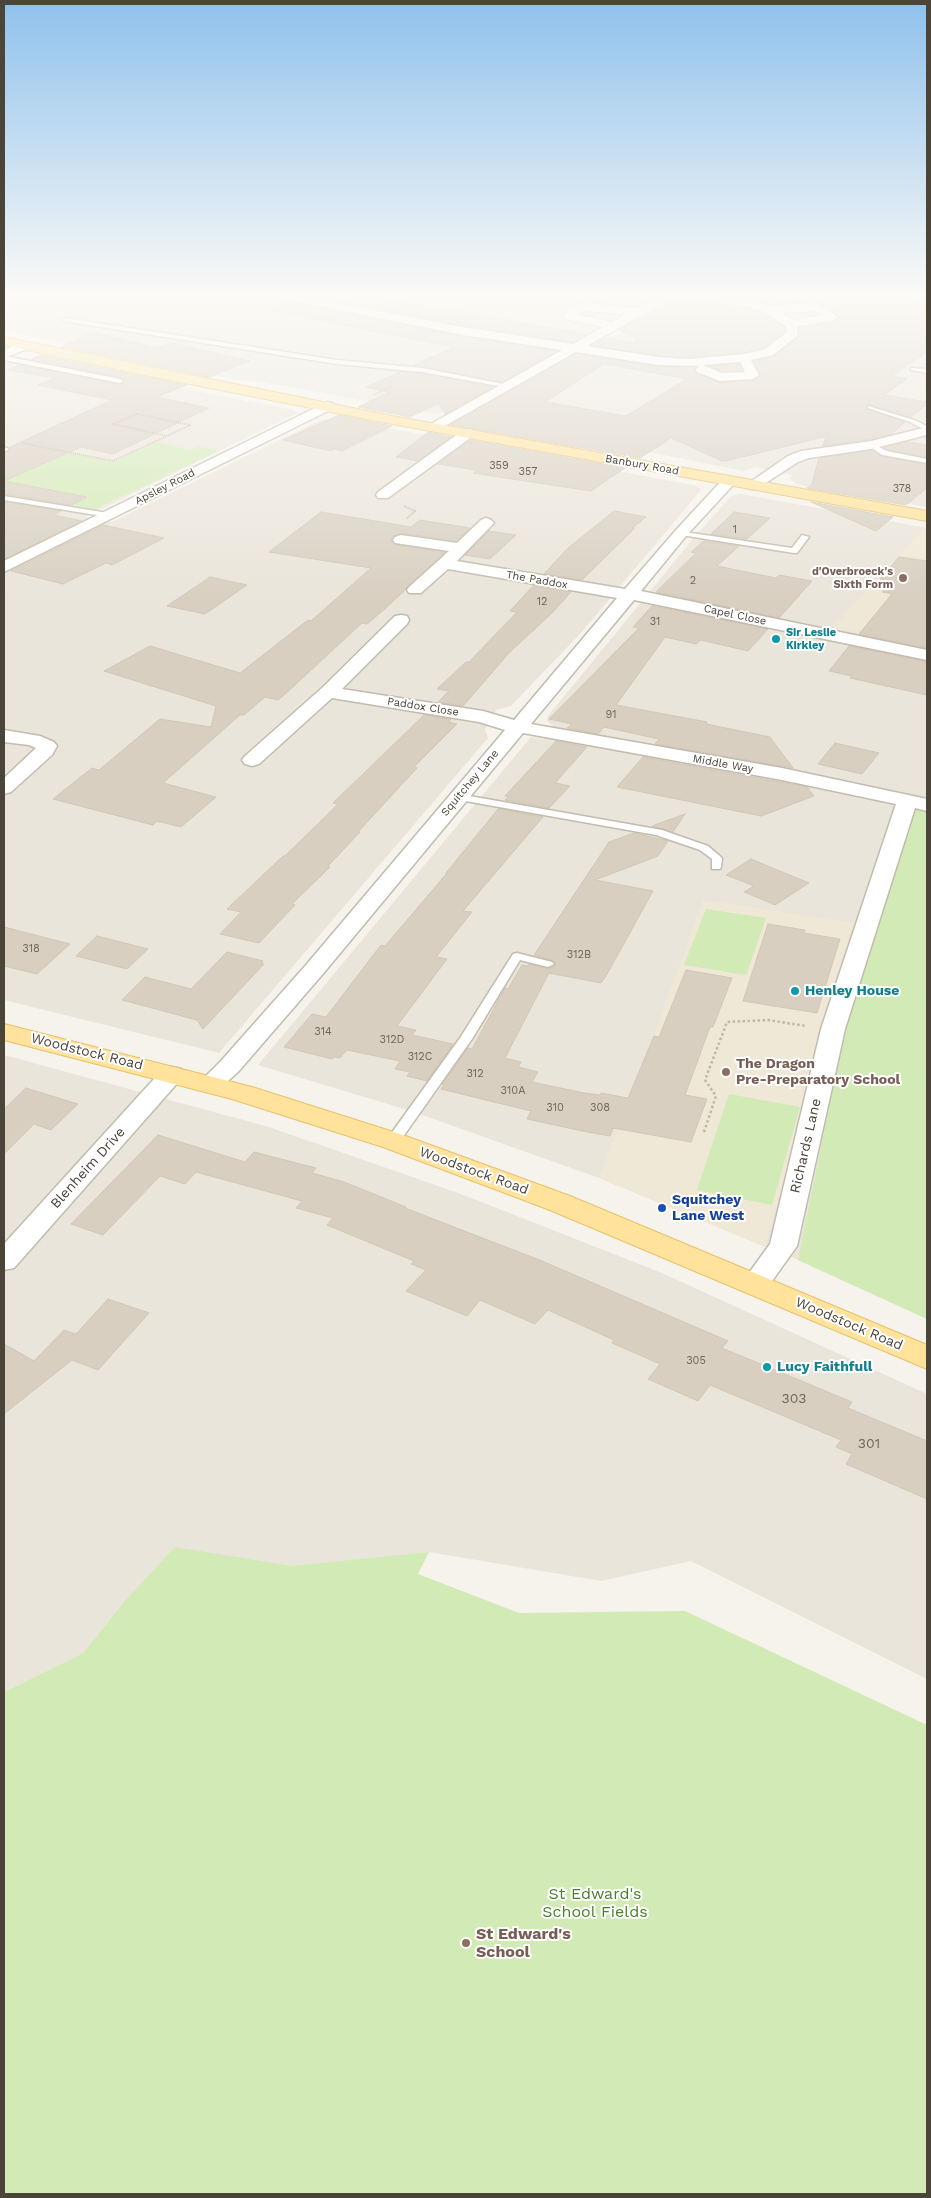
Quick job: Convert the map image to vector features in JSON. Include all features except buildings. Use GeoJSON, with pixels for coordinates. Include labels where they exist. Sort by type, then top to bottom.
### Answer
{"type":"FeatureCollection","features":[{"type":"Feature","properties":{"kind":"main road","name":"Banbury Road"},"geometry":{"type":"LineString","coordinates":[[284,398],[436,428],[927,516]]}},
{"type":"Feature","properties":{"kind":"main road","name":"Woodstock Road"},"geometry":{"type":"LineString","coordinates":[[4,1032],[210,1084],[393,1141],[560,1203],[756,1284],[927,1358]]}},
{"type":"Feature","properties":{"kind":"street"},"geometry":{"type":"LineString","coordinates":[[436,428],[490,398]]}},
{"type":"Feature","properties":{"kind":"street","name":"Apsley Road"},"geometry":{"type":"LineString","coordinates":[[4,566],[327,406]]}},
{"type":"Feature","properties":{"kind":"street"},"geometry":{"type":"LineString","coordinates":[[753,485],[794,458],[806,454],[871,445],[927,430]]}},
{"type":"Feature","properties":{"kind":"street"},"geometry":{"type":"LineString","coordinates":[[383,495],[468,433]]}},
{"type":"Feature","properties":{"kind":"street","name":"Squitchey Lane"},"geometry":{"type":"LineString","coordinates":[[210,1084],[229,1067],[314,970],[629,594],[729,481]]}},
{"type":"Feature","properties":{"kind":"street"},"geometry":{"type":"LineString","coordinates":[[415,590],[445,564],[486,523]]}},
{"type":"Feature","properties":{"kind":"street"},"geometry":{"type":"LineString","coordinates":[[401,540],[461,548]]}},
{"type":"Feature","properties":{"kind":"street","name":"The Paddox"},"geometry":{"type":"LineString","coordinates":[[445,564],[629,594]]}},
{"type":"Feature","properties":{"kind":"street","name":"Capel Close"},"geometry":{"type":"LineString","coordinates":[[629,594],[927,654]]}},
{"type":"Feature","properties":{"kind":"street"},"geometry":{"type":"LineString","coordinates":[[252,760],[328,692],[401,620]]}},
{"type":"Feature","properties":{"kind":"street","name":"Paddox Close"},"geometry":{"type":"LineString","coordinates":[[328,692],[483,717],[502,724],[518,727]]}},
{"type":"Feature","properties":{"kind":"street","name":"Middle Way"},"geometry":{"type":"LineString","coordinates":[[518,727],[782,774],[917,803]]}},
{"type":"Feature","properties":{"kind":"street"},"geometry":{"type":"LineString","coordinates":[[4,736],[32,740],[47,746],[45,752],[4,788]]}},
{"type":"Feature","properties":{"kind":"street","name":"Richards Lane"},"geometry":{"type":"LineString","coordinates":[[756,1284],[783,1246],[833,1029],[917,803]]}},
{"type":"Feature","properties":{"kind":"street","name":"Blenheim Drive"},"geometry":{"type":"LineString","coordinates":[[4,1261],[172,1074]]}},
{"type":"Feature","properties":{"kind":"lane"},"geometry":{"type":"LineString","coordinates":[[870,407],[912,421],[927,430]]}},
{"type":"Feature","properties":{"kind":"lane"},"geometry":{"type":"LineString","coordinates":[[871,445],[885,453],[927,461]]}},
{"type":"Feature","properties":{"kind":"lane"},"geometry":{"type":"LineString","coordinates":[[4,498],[108,515]]}},
{"type":"Feature","properties":{"kind":"lane"},"geometry":{"type":"LineString","coordinates":[[681,533],[794,551],[805,537]]}},
{"type":"Feature","properties":{"kind":"lane"},"geometry":{"type":"LineString","coordinates":[[458,797],[658,832],[704,848],[717,858],[716,867]]}},
{"type":"Feature","properties":{"kind":"lane"},"geometry":{"type":"LineString","coordinates":[[393,1141],[466,1039],[517,956],[548,964]]}},
{"type":"Feature","properties":{"kind":"path"},"geometry":{"type":"LineString","coordinates":[[4,450],[21,442],[113,461],[178,431],[190,425],[137,414],[113,424],[167,436]]}},
{"type":"Feature","properties":{"kind":"path"},"geometry":{"type":"LineString","coordinates":[[178,431],[184,433]]}},
{"type":"Feature","properties":{"kind":"path"},"geometry":{"type":"LineString","coordinates":[[383,495],[414,511],[391,533],[401,540]]}},
{"type":"Feature","properties":{"kind":"path"},"geometry":{"type":"LineString","coordinates":[[704,1132],[716,1096],[705,1080],[727,1022],[768,1020],[833,1029]]}},
{"type":"Feature","properties":{"kind":"shaded area"},"geometry":{"type":"Polygon","coordinates":[[[4,398],[230,398],[294,410],[297,413],[85,517],[112,522],[320,420],[340,419],[698,486],[701,490],[580,634],[511,706],[496,710],[485,730],[488,738],[219,1053],[4,1000],[4,398]]]}},
{"type":"Feature","properties":{"kind":"shaded area"},"geometry":{"type":"Polygon","coordinates":[[[347,398],[470,398],[440,413],[347,398]]]}},
{"type":"Feature","properties":{"kind":"shaded area"},"geometry":{"type":"Polygon","coordinates":[[[516,398],[927,398],[927,507],[800,485],[793,482],[790,478],[792,475],[755,467],[744,471],[649,452],[516,398]]]}},
{"type":"Feature","properties":{"kind":"shaded area"},"geometry":{"type":"Polygon","coordinates":[[[741,494],[927,528],[927,1319],[798,1260],[599,1178],[411,1111],[258,1065],[531,737],[543,739],[553,726],[546,720],[548,716],[697,534],[731,496],[741,494]]]}},
{"type":"Feature","properties":{"kind":"shaded area","name":"d'Overbroeck's Sixth Form"},"geometry":{"type":"Polygon","coordinates":[[[924,528],[927,528],[927,647],[833,627],[924,528]]]}},
{"type":"Feature","properties":{"kind":"shaded area","name":"The Dragon Pre-Preparatory School"},"geometry":{"type":"Polygon","coordinates":[[[703,900],[855,923],[765,1247],[599,1178],[654,1036],[703,900]]]}},
{"type":"Feature","properties":{"kind":"shaded area"},"geometry":{"type":"Polygon","coordinates":[[[4,1055],[269,1127],[461,1194],[662,1273],[927,1394],[927,1679],[691,1561],[601,1581],[429,1552],[124,1602],[83,1653],[4,1692],[4,1055]]]}},
{"type":"Feature","properties":{"kind":"green space"},"geometry":{"type":"Polygon","coordinates":[[[157,442],[190,450],[199,446],[218,451],[93,510],[74,505],[87,497],[4,481],[4,474],[54,450],[114,462],[157,442]]]}},
{"type":"Feature","properties":{"kind":"green space"},"geometry":{"type":"Polygon","coordinates":[[[915,807],[927,810],[927,1319],[798,1260],[853,991],[915,807]]]}},
{"type":"Feature","properties":{"kind":"green space"},"geometry":{"type":"Polygon","coordinates":[[[706,909],[766,918],[746,975],[684,965],[706,909]]]}},
{"type":"Feature","properties":{"kind":"green space"},"geometry":{"type":"Polygon","coordinates":[[[729,1094],[800,1107],[772,1205],[697,1190],[729,1094]]]}},
{"type":"Feature","properties":{"kind":"green space","name":"St Edward's School Fields"},"geometry":{"type":"Polygon","coordinates":[[[175,1547],[292,1566],[429,1552],[418,1574],[519,1613],[685,1611],[927,1725],[927,2194],[4,2194],[4,1692],[83,1653],[124,1602],[175,1547]]]}},
{"type":"Feature","properties":{"kind":"place","name":"d'Overbroeck's Sixth Form"},"geometry":{"type":"Point","coordinates":[903,578]}},
{"type":"Feature","properties":{"kind":"place","name":"Sir Leslie Kirkley"},"geometry":{"type":"Point","coordinates":[776,639]}},
{"type":"Feature","properties":{"kind":"place","name":"Henley House"},"geometry":{"type":"Point","coordinates":[795,991]}},
{"type":"Feature","properties":{"kind":"place","name":"The Dragon Pre-Preparatory School"},"geometry":{"type":"Point","coordinates":[726,1072]}},
{"type":"Feature","properties":{"kind":"place","name":"Squitchey Lane West"},"geometry":{"type":"Point","coordinates":[662,1208]}},
{"type":"Feature","properties":{"kind":"place","name":"Lucy Faithfull"},"geometry":{"type":"Point","coordinates":[767,1367]}},
{"type":"Feature","properties":{"kind":"place","name":"St Edward's School"},"geometry":{"type":"Point","coordinates":[466,1943]}}]}
